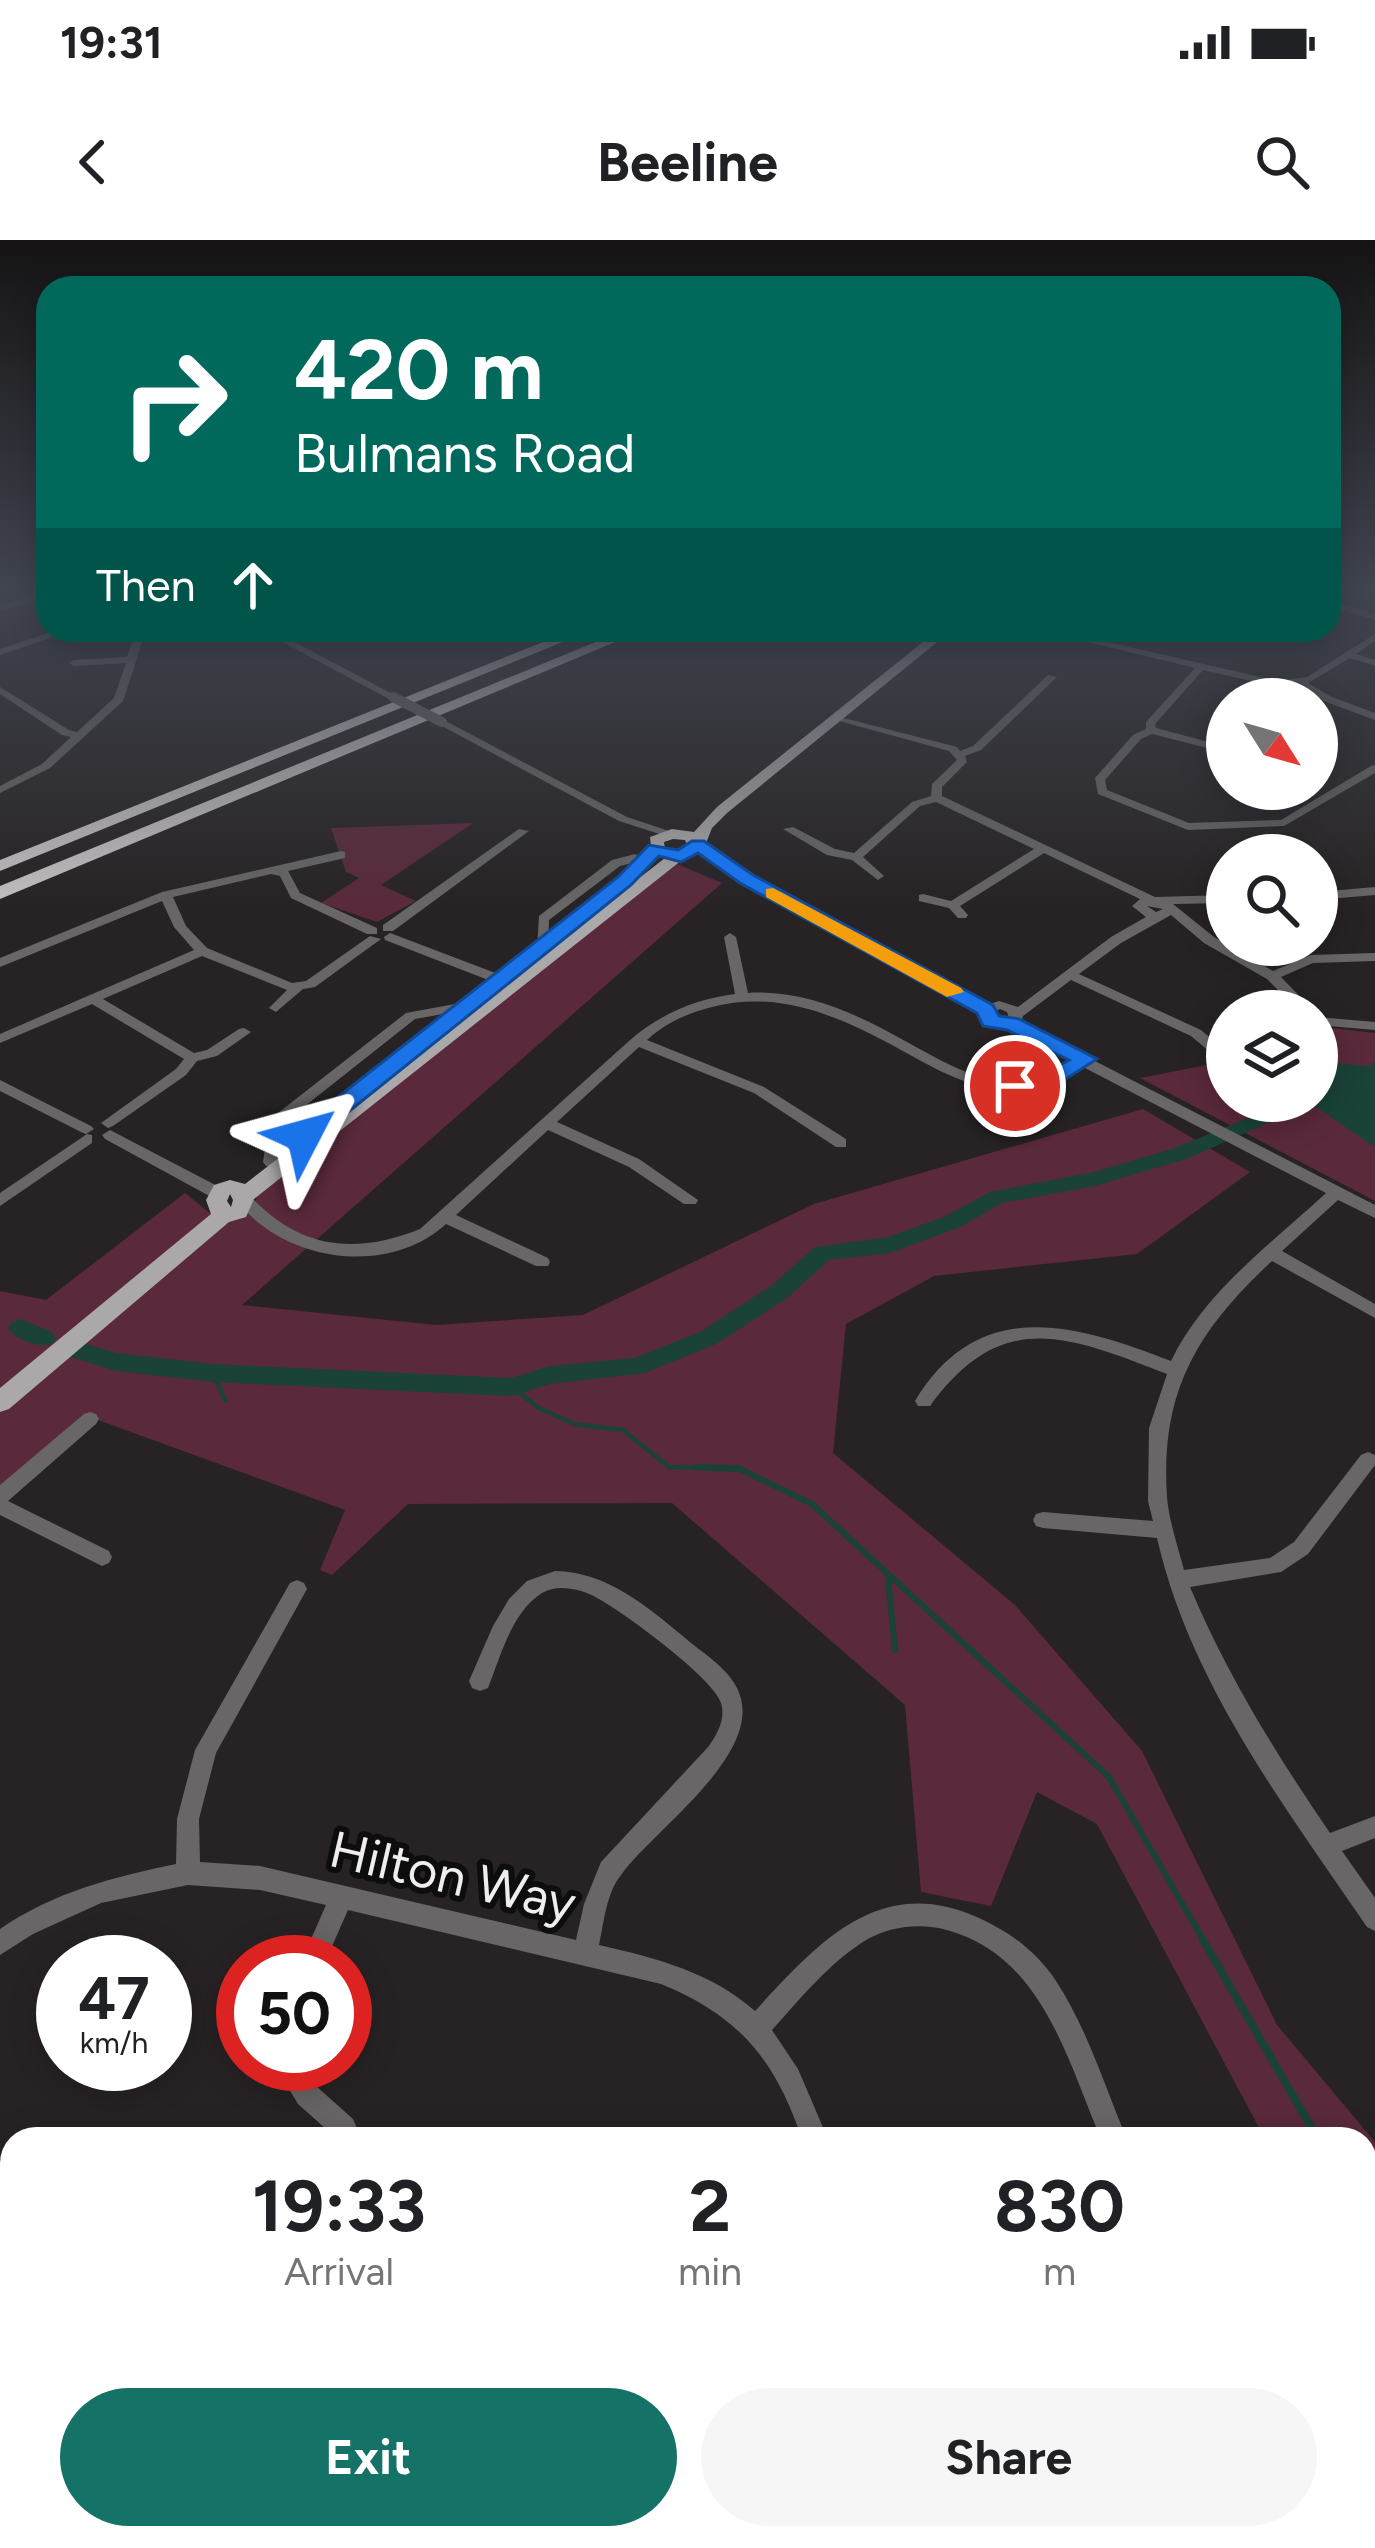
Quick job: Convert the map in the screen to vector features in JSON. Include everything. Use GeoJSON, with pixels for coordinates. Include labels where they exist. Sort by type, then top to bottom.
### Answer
{"type":"FeatureCollection","features":[{"type":"Feature","properties":{"kind":"highway"},"geometry":{"type":"LineString","coordinates":[[0,866],[420,697]]}},
{"type":"Feature","properties":{"kind":"highway"},"geometry":{"type":"LineString","coordinates":[[0,893],[475,697]]}},
{"type":"Feature","properties":{"kind":"main road"},"geometry":{"type":"LineString","coordinates":[[0,1402],[272,1162],[542,947],[654,848],[660,837],[722,810],[862,697]]}},
{"type":"Feature","properties":{"kind":"main road"},"geometry":{"type":"LineString","coordinates":[[0,1381],[164,1250],[698,843],[722,810]]}},
{"type":"Feature","properties":{"kind":"main road"},"geometry":{"type":"LineString","coordinates":[[674,834],[698,843]]}},
{"type":"Feature","properties":{"kind":"main road"},"geometry":{"type":"LineString","coordinates":[[654,848],[679,856]]}},
{"type":"Feature","properties":{"kind":"street"},"geometry":{"type":"LineString","coordinates":[[8,697],[65,733],[76,734]]}},
{"type":"Feature","properties":{"kind":"street"},"geometry":{"type":"LineString","coordinates":[[2,788],[46,766],[120,697]]}},
{"type":"Feature","properties":{"kind":"street"},"geometry":{"type":"LineString","coordinates":[[392,697],[622,819],[674,834]]}},
{"type":"Feature","properties":{"kind":"street"},"geometry":{"type":"LineString","coordinates":[[836,717],[961,754],[977,748],[1031,697]]}},
{"type":"Feature","properties":{"kind":"street"},"geometry":{"type":"LineString","coordinates":[[1151,730],[1150,724],[1174,697]]}},
{"type":"Feature","properties":{"kind":"street"},"geometry":{"type":"LineString","coordinates":[[1338,700],[1375,717]]}},
{"type":"Feature","properties":{"kind":"street"},"geometry":{"type":"LineString","coordinates":[[1206,745],[1151,730],[1137,737],[1098,786],[1113,798],[1188,827],[1294,820],[1375,768]]}},
{"type":"Feature","properties":{"kind":"street"},"geometry":{"type":"LineString","coordinates":[[937,798],[936,786],[963,760],[961,754]]}},
{"type":"Feature","properties":{"kind":"street"},"geometry":{"type":"LineString","coordinates":[[856,857],[916,804],[937,798],[1120,886],[1272,976],[1286,990]]}},
{"type":"Feature","properties":{"kind":"street"},"geometry":{"type":"LineString","coordinates":[[622,819],[654,848]]}},
{"type":"Feature","properties":{"kind":"street"},"geometry":{"type":"LineString","coordinates":[[789,829],[831,852],[856,857],[878,876]]}},
{"type":"Feature","properties":{"kind":"street"},"geometry":{"type":"LineString","coordinates":[[277,1008],[298,987],[323,976],[523,831]]}},
{"type":"Feature","properties":{"kind":"street"},"geometry":{"type":"LineString","coordinates":[[698,843],[746,879],[986,1010],[1011,1015],[1375,1212]]}},
{"type":"Feature","properties":{"kind":"street"},"geometry":{"type":"LineString","coordinates":[[923,898],[957,910],[1044,848]]}},
{"type":"Feature","properties":{"kind":"street"},"geometry":{"type":"LineString","coordinates":[[0,963],[166,896],[341,855]]}},
{"type":"Feature","properties":{"kind":"street"},"geometry":{"type":"LineString","coordinates":[[679,856],[746,879]]}},
{"type":"Feature","properties":{"kind":"street"},"geometry":{"type":"LineString","coordinates":[[542,947],[543,919],[607,870],[635,865]]}},
{"type":"Feature","properties":{"kind":"street"},"geometry":{"type":"LineString","coordinates":[[278,870],[295,895],[501,980]]}},
{"type":"Feature","properties":{"kind":"street"},"geometry":{"type":"LineString","coordinates":[[1338,894],[1375,891]]}},
{"type":"Feature","properties":{"kind":"street"},"geometry":{"type":"LineString","coordinates":[[166,896],[180,927],[202,952],[298,987]]}},
{"type":"Feature","properties":{"kind":"street"},"geometry":{"type":"LineString","coordinates":[[1011,1015],[1120,928],[1154,909],[1206,903]]}},
{"type":"Feature","properties":{"kind":"street"},"geometry":{"type":"LineString","coordinates":[[1011,1015],[1154,909]]}},
{"type":"Feature","properties":{"kind":"street"},"geometry":{"type":"LineString","coordinates":[[730,937],[742,996]]}},
{"type":"Feature","properties":{"kind":"street"},"geometry":{"type":"LineString","coordinates":[[0,1039],[202,952]]}},
{"type":"Feature","properties":{"kind":"street"},"geometry":{"type":"LineString","coordinates":[[1272,976],[1311,958],[1375,957]]}},
{"type":"Feature","properties":{"kind":"street"},"geometry":{"type":"LineString","coordinates":[[1069,974],[1206,1043]]}},
{"type":"Feature","properties":{"kind":"street"},"geometry":{"type":"LineString","coordinates":[[109,1129],[315,1246],[360,1252],[400,1246],[426,1233],[635,1040],[675,1015],[742,996],[828,1006],[948,1069],[989,1084],[1046,1082],[1086,1059]]}},
{"type":"Feature","properties":{"kind":"street"},"geometry":{"type":"LineString","coordinates":[[91,998],[193,1058]]}},
{"type":"Feature","properties":{"kind":"street"},"geometry":{"type":"LineString","coordinates":[[1338,1022],[1375,1025]]}},
{"type":"Feature","properties":{"kind":"street"},"geometry":{"type":"LineString","coordinates":[[0,1201],[87,1134],[109,1129],[193,1058],[212,1053],[244,1032]]}},
{"type":"Feature","properties":{"kind":"street"},"geometry":{"type":"LineString","coordinates":[[635,1040],[758,1090],[841,1143]]}},
{"type":"Feature","properties":{"kind":"street"},"geometry":{"type":"LineString","coordinates":[[2,1090],[87,1134]]}},
{"type":"Feature","properties":{"kind":"street"},"geometry":{"type":"LineString","coordinates":[[545,1124],[634,1163],[690,1200]]}},
{"type":"Feature","properties":{"kind":"street"},"geometry":{"type":"LineString","coordinates":[[1337,1192],[1208,1317],[1175,1370],[1156,1439],[1161,1530],[1206,1651],[1375,1919]]}},
{"type":"Feature","properties":{"kind":"street"},"geometry":{"type":"LineString","coordinates":[[445,1217],[542,1262]]}},
{"type":"Feature","properties":{"kind":"street"},"geometry":{"type":"LineString","coordinates":[[1273,1254],[1375,1312]]}},
{"type":"Feature","properties":{"kind":"street"},"geometry":{"type":"LineString","coordinates":[[924,1401],[958,1360],[976,1347],[1022,1334],[1083,1338],[1175,1370]]}},
{"type":"Feature","properties":{"kind":"street"},"geometry":{"type":"LineString","coordinates":[[0,1496],[90,1419]]}},
{"type":"Feature","properties":{"kind":"street"},"geometry":{"type":"LineString","coordinates":[[1177,1580],[1274,1566],[1301,1548],[1368,1460]]}},
{"type":"Feature","properties":{"kind":"street"},"geometry":{"type":"LineString","coordinates":[[0,1506],[102,1557]]}},
{"type":"Feature","properties":{"kind":"street"},"geometry":{"type":"LineString","coordinates":[[1043,1520],[1161,1530]]}},
{"type":"Feature","properties":{"kind":"street"},"geometry":{"type":"LineString","coordinates":[[480,1681],[518,1600],[550,1579],[586,1581],[620,1596],[717,1679],[732,1701],[731,1732],[717,1754],[609,1870],[596,1904],[586,1956]]}},
{"type":"Feature","properties":{"kind":"street"},"geometry":{"type":"LineString","coordinates":[[188,1873],[188,1819],[206,1750],[297,1589]]}},
{"type":"Feature","properties":{"kind":"street"},"geometry":{"type":"LineString","coordinates":[[1326,1846],[1375,1827]]}},
{"type":"Feature","properties":{"kind":"street","name":"Hilton Way"},"geometry":{"type":"LineString","coordinates":[[0,1943],[100,1892],[188,1873],[260,1878],[662,1972],[716,1995],[755,2030],[803,2099],[811,2127]]}},
{"type":"Feature","properties":{"kind":"street"},"geometry":{"type":"LineString","coordinates":[[325,1935],[340,1900]]}},
{"type":"Feature","properties":{"kind":"street"},"geometry":{"type":"LineString","coordinates":[[755,2030],[813,1970],[863,1928],[907,1912],[947,1916],[1009,1950],[1045,1986],[1109,2127]]}},
{"type":"Feature","properties":{"kind":"street"},"geometry":{"type":"LineString","coordinates":[[304,2091],[343,2127]]}},
{"type":"Feature","properties":{"kind":"shaded area"},"geometry":{"type":"Polygon","coordinates":[[[473,823],[381,885],[416,901],[377,922],[321,903],[359,878],[346,872],[331,828],[473,823]]]}},
{"type":"Feature","properties":{"kind":"shaded area"},"geometry":{"type":"Polygon","coordinates":[[[677,864],[722,883],[242,1305],[436,1325],[583,1315],[814,1204],[1143,1109],[1250,1172],[1137,1254],[934,1276],[846,1324],[833,1453],[1015,1605],[1142,1751],[1277,2025],[1362,2127],[1259,2127],[1097,1824],[1037,1792],[991,1906],[921,1892],[905,1705],[672,1503],[408,1504],[332,1575],[320,1570],[345,1510],[98,1420],[0,1506],[0,1291],[46,1300],[185,1193],[221,1222],[255,1201],[261,1185],[677,864]]]}},
{"type":"Feature","properties":{"kind":"shaded area"},"geometry":{"type":"Polygon","coordinates":[[[1338,1029],[1375,1033],[1375,1201],[1224,1122],[1338,1122],[1338,1029]]]}},
{"type":"Feature","properties":{"kind":"shaded area"},"geometry":{"type":"Polygon","coordinates":[[[1375,1061],[1375,1147],[1338,1122],[1338,1063],[1369,1066],[1375,1061]]]}},
{"type":"Feature","properties":{"kind":"shaded area"},"geometry":{"type":"Polygon","coordinates":[[[1206,1065],[1206,1113],[1140,1078],[1206,1065]]]}},
{"type":"Feature","properties":{"kind":"waterway"},"geometry":{"type":"LineString","coordinates":[[73,1349],[116,1362],[213,1373],[512,1387],[550,1375],[637,1367],[708,1338],[779,1292],[823,1253],[890,1245],[952,1222],[997,1197],[1095,1179],[1182,1153],[1244,1127]]}},
{"type":"Feature","properties":{"kind":"waterway"},"geometry":{"type":"LineString","coordinates":[[20,1328],[44,1338]]}},
{"type":"Feature","properties":{"kind":"waterway"},"geometry":{"type":"LineString","coordinates":[[213,1373],[225,1400]]}},
{"type":"Feature","properties":{"kind":"waterway"},"geometry":{"type":"LineString","coordinates":[[512,1387],[539,1408],[574,1424],[623,1430],[669,1467],[742,1470]]}},
{"type":"Feature","properties":{"kind":"waterway"},"geometry":{"type":"LineString","coordinates":[[696,1467],[742,1470]]}},
{"type":"Feature","properties":{"kind":"waterway"},"geometry":{"type":"LineString","coordinates":[[742,1470],[812,1504],[1109,1777],[1205,1943]]}},
{"type":"Feature","properties":{"kind":"waterway"},"geometry":{"type":"LineString","coordinates":[[888,1578],[895,1650]]}},
{"type":"Feature","properties":{"kind":"waterway"},"geometry":{"type":"LineString","coordinates":[[1203,1940],[1311,2127]]}},
{"type":"Feature","properties":{"kind":"slow traffic"},"geometry":{"type":"LineString","coordinates":[[773,893],[954,992]]}},
{"type":"Feature","properties":{"kind":"route"},"geometry":{"type":"LineString","coordinates":[[304,1136],[624,881],[655,849],[681,856],[698,845],[746,879],[986,1010],[991,1022],[1012,1024],[1086,1059],[1046,1082],[1015,1086]]}}]}
